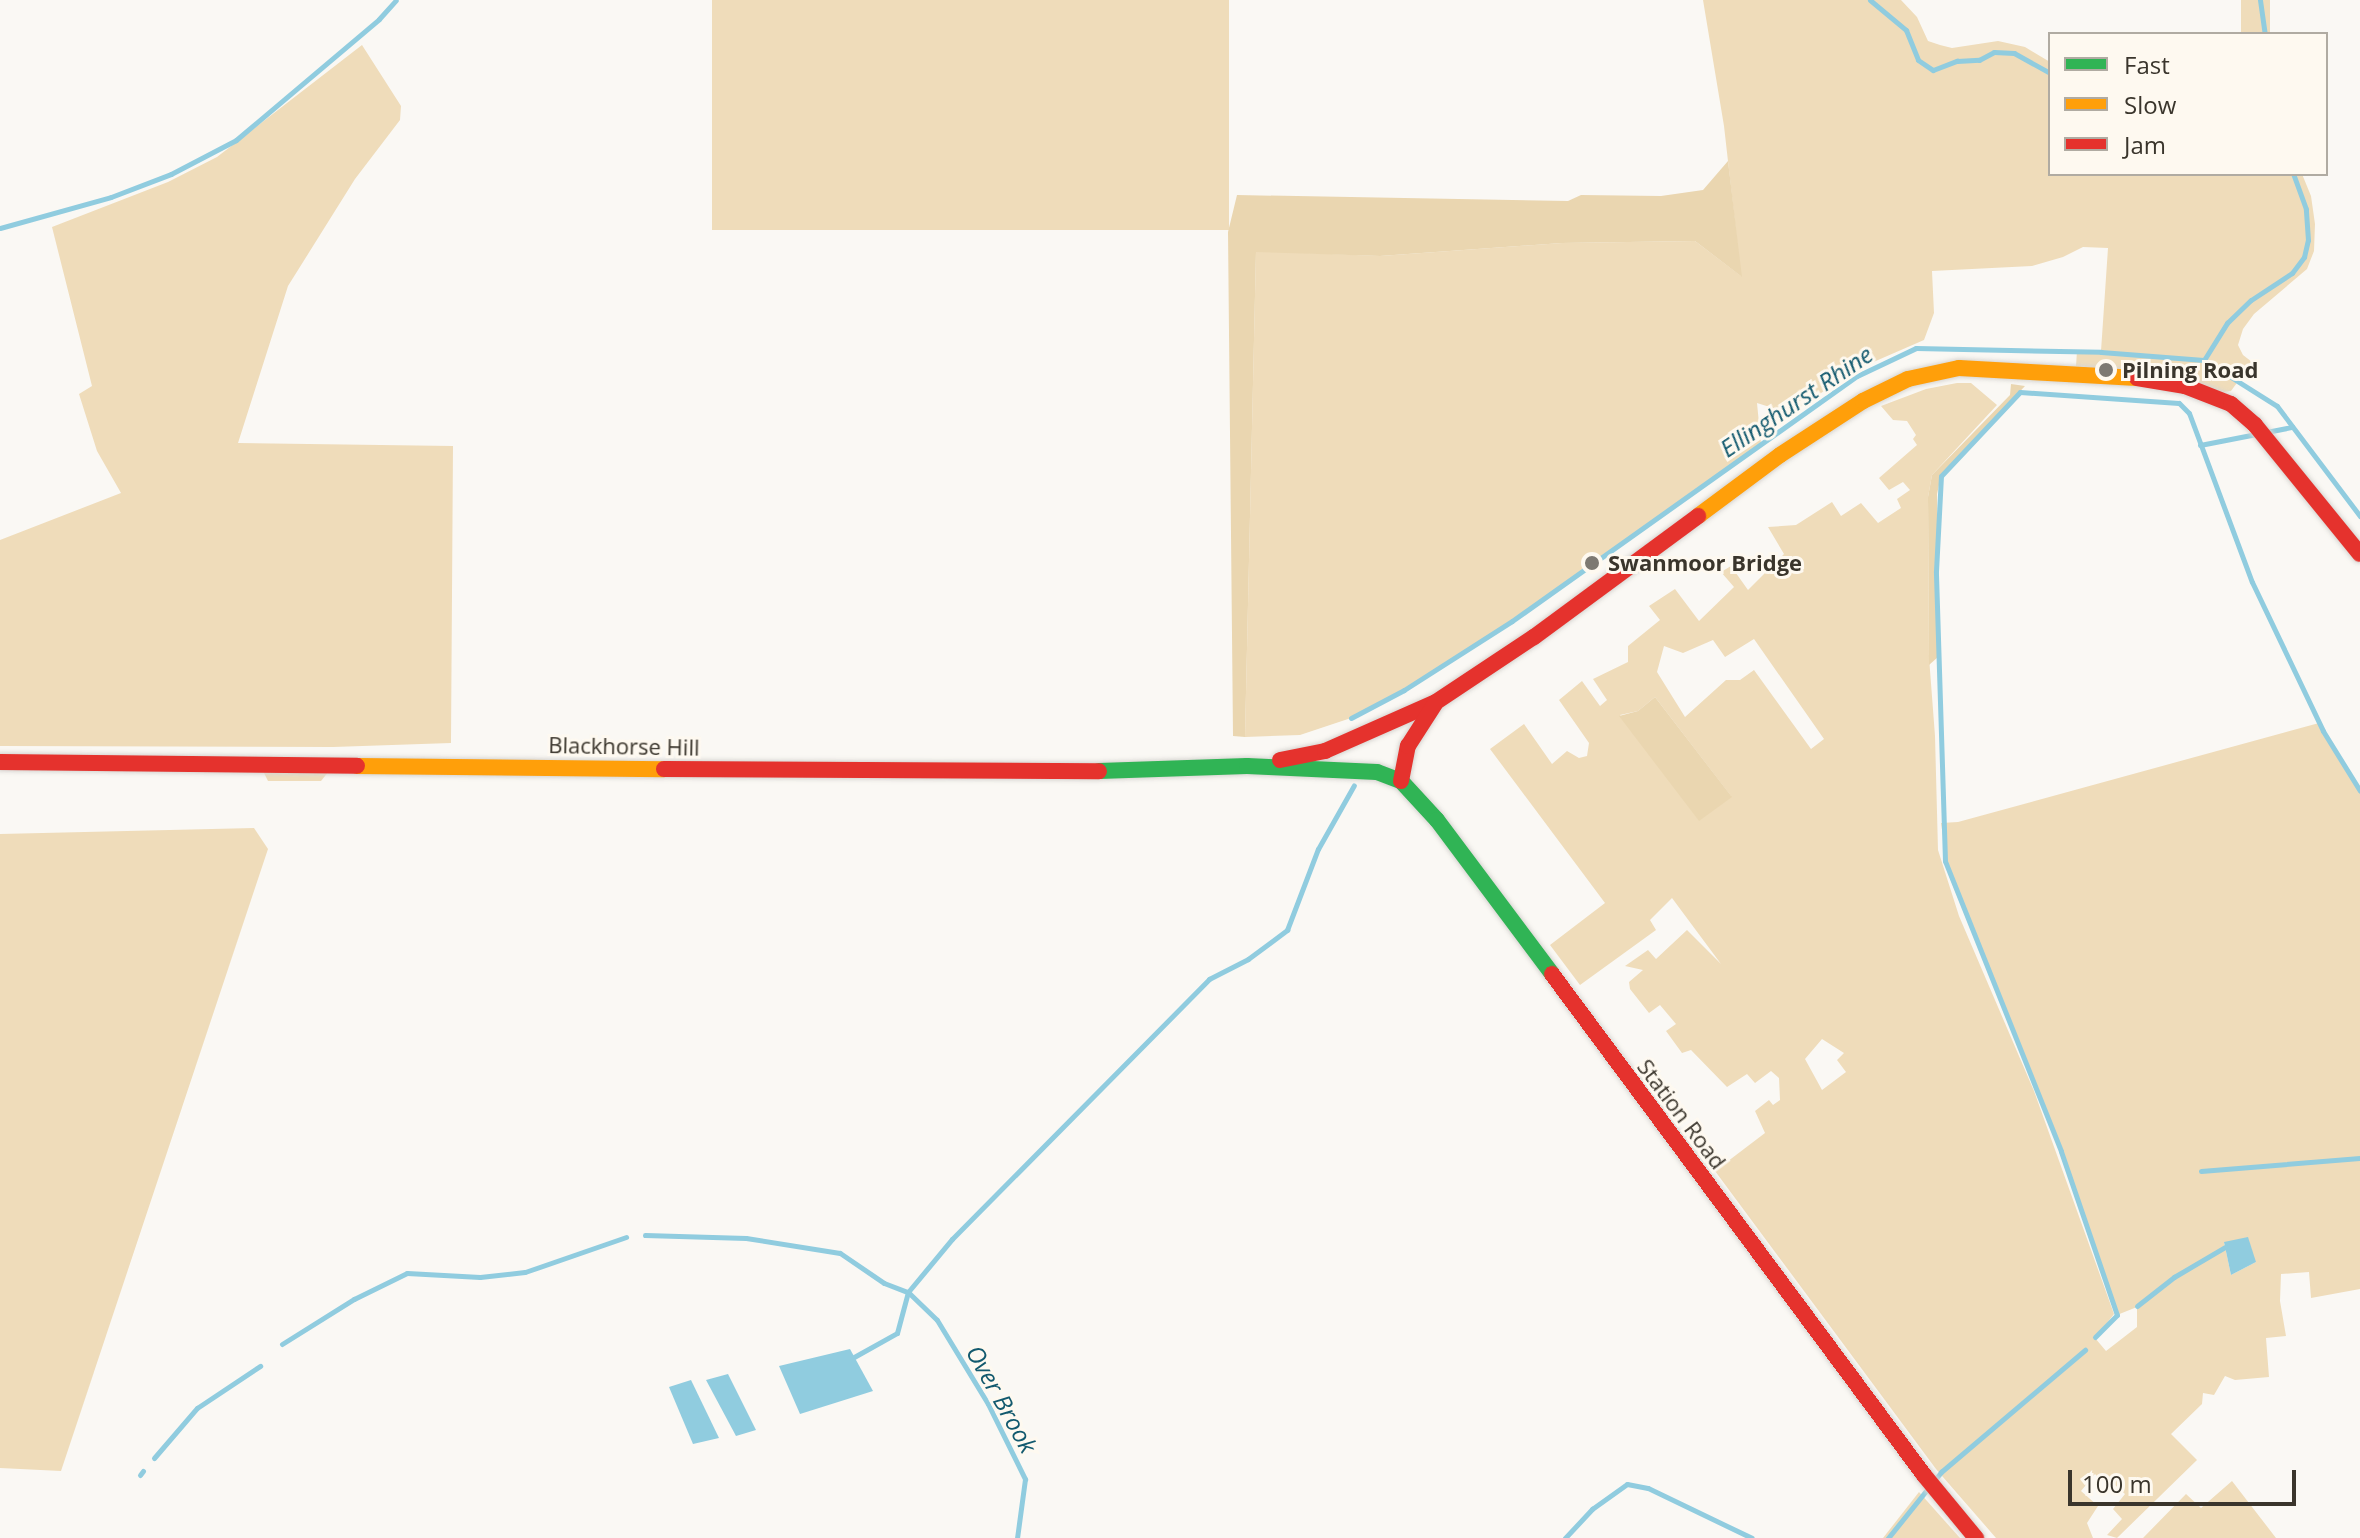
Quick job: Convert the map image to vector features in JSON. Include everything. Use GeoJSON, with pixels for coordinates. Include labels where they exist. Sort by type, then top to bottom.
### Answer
{"type":"FeatureCollection","features":[{"type":"Feature","properties":{"kind":"main road"},"geometry":{"type":"LineString","coordinates":[[1247,766],[1325,751],[1436,702],[1534,637],[1780,455],[1863,401],[1908,379],[1959,368],[2135,378],[2185,386],[2231,404],[2270,442],[2360,554]]}},
{"type":"Feature","properties":{"kind":"main road"},"geometry":{"type":"LineString","coordinates":[[1247,766],[1377,772],[1401,781],[1408,746],[1436,702]]}},
{"type":"Feature","properties":{"kind":"main road","name":"Blackhorse Hill"},"geometry":{"type":"LineString","coordinates":[[0,762],[1054,773],[1247,766]]}},
{"type":"Feature","properties":{"kind":"main road","name":"Station Road"},"geometry":{"type":"LineString","coordinates":[[1401,781],[1437,820],[1929,1482],[1976,1538]]}},
{"type":"Feature","properties":{"kind":"shaded area"},"geometry":{"type":"Polygon","coordinates":[[[712,0],[1229,0],[1229,230],[712,230],[712,0]]]}},
{"type":"Feature","properties":{"kind":"shaded area"},"geometry":{"type":"Polygon","coordinates":[[[1703,0],[1901,0],[1917,17],[1928,41],[1952,48],[1998,41],[2025,47],[2048,61],[2048,176],[2303,176],[2311,196],[2315,224],[2314,251],[2307,269],[2254,314],[2243,329],[2238,345],[2243,355],[2252,362],[2231,391],[2224,392],[2152,374],[2076,366],[2077,351],[2101,351],[2108,248],[2083,247],[2032,266],[1932,271],[1934,313],[1924,340],[1855,370],[1796,410],[1786,412],[1757,403],[1761,444],[1512,621],[1404,690],[1351,718],[1300,735],[1245,737],[1256,251],[1380,256],[1562,243],[1695,241],[1741,276],[1724,126],[1703,0]]]}},
{"type":"Feature","properties":{"kind":"shaded area"},"geometry":{"type":"Polygon","coordinates":[[[2241,0],[2270,0],[2270,32],[2241,32],[2241,0]]]}},
{"type":"Feature","properties":{"kind":"shaded area"},"geometry":{"type":"Polygon","coordinates":[[[362,45],[401,106],[400,120],[355,179],[288,286],[238,443],[453,446],[451,743],[333,747],[0,746],[0,540],[121,493],[97,451],[79,394],[92,386],[52,227],[168,182],[217,157],[362,45]]]}},
{"type":"Feature","properties":{"kind":"shaded area"},"geometry":{"type":"Polygon","coordinates":[[[1728,161],[1742,277],[1695,241],[1562,243],[1380,256],[1256,252],[1245,737],[1233,736],[1228,232],[1237,195],[1568,201],[1581,195],[1661,196],[1703,190],[1728,161]]]}},
{"type":"Feature","properties":{"kind":"shaded area"},"geometry":{"type":"Polygon","coordinates":[[[1971,383],[1997,405],[1932,475],[1928,497],[1929,657],[1938,850],[1959,916],[2034,1091],[2114,1314],[2095,1338],[2106,1351],[2137,1327],[2137,1307],[2117,1315],[2061,1151],[1949,876],[1941,823],[1958,822],[2319,723],[2360,791],[2360,1289],[2311,1298],[2309,1272],[2281,1274],[2280,1301],[2286,1336],[2266,1338],[2269,1377],[2235,1380],[2225,1376],[2214,1395],[2203,1393],[2202,1404],[2171,1434],[2197,1460],[2117,1538],[2107,1535],[2122,1519],[2113,1509],[2125,1494],[2105,1476],[2100,1479],[2095,1474],[2081,1491],[2098,1506],[2087,1523],[2093,1538],[1996,1538],[1936,1469],[1715,1171],[1765,1133],[1755,1111],[1769,1100],[1773,1105],[1780,1100],[1779,1078],[1771,1071],[1755,1083],[1747,1074],[1727,1087],[1691,1050],[1682,1053],[1666,1031],[1676,1024],[1660,1005],[1649,1013],[1630,989],[1629,982],[1643,970],[1625,966],[1648,950],[1656,959],[1687,930],[1721,964],[1672,898],[1650,920],[1656,930],[1580,985],[1550,945],[1605,903],[1490,749],[1524,724],[1552,764],[1567,751],[1579,758],[1587,756],[1589,743],[1559,700],[1582,681],[1600,706],[1607,700],[1593,679],[1628,662],[1628,646],[1660,620],[1649,606],[1675,589],[1699,621],[1734,587],[1721,572],[1731,566],[1748,590],[1784,554],[1768,527],[1796,525],[1832,502],[1841,516],[1861,503],[1878,523],[1901,508],[1897,499],[1910,490],[1903,482],[1889,490],[1879,478],[1917,445],[1913,439],[1916,435],[1907,421],[1893,420],[1881,406],[1926,389],[1971,383]],[[1754,639],[1725,657],[1713,640],[1683,653],[1664,646],[1657,672],[1685,717],[1726,680],[1740,680],[1754,670],[1811,749],[1824,739],[1754,639]],[[1655,697],[1638,711],[1620,715],[1699,820],[1731,796],[1655,697]],[[1822,1039],[1805,1059],[1822,1090],[1846,1072],[1837,1060],[1844,1053],[1822,1039]],[[2224,1242],[2231,1275],[2256,1262],[2224,1242]]]}},
{"type":"Feature","properties":{"kind":"shaded area"},"geometry":{"type":"Polygon","coordinates":[[[2011,384],[2025,386],[1941,476],[1937,494],[1938,657],[1929,665],[1928,497],[1932,475],[2010,395],[2011,384]]]}},
{"type":"Feature","properties":{"kind":"shaded area"},"geometry":{"type":"Polygon","coordinates":[[[1655,697],[1732,797],[1699,821],[1619,716],[1638,711],[1655,697]]]}},
{"type":"Feature","properties":{"kind":"shaded area"},"geometry":{"type":"Polygon","coordinates":[[[263,771],[329,771],[321,781],[268,781],[263,771]]]}},
{"type":"Feature","properties":{"kind":"shaded area"},"geometry":{"type":"Polygon","coordinates":[[[254,828],[268,849],[61,1471],[0,1468],[0,834],[254,828]]]}},
{"type":"Feature","properties":{"kind":"shaded area"},"geometry":{"type":"Polygon","coordinates":[[[2232,1481],[2276,1538],[2143,1538],[2186,1494],[2201,1508],[2232,1481]]]}},
{"type":"Feature","properties":{"kind":"shaded area"},"geometry":{"type":"Polygon","coordinates":[[[1919,1492],[1960,1538],[1883,1538],[1919,1492]]]}},
{"type":"Feature","properties":{"kind":"water"},"geometry":{"type":"Polygon","coordinates":[[[2248,1237],[2256,1262],[2231,1275],[2224,1242],[2248,1237]]]}},
{"type":"Feature","properties":{"kind":"water"},"geometry":{"type":"Polygon","coordinates":[[[850,1349],[873,1391],[800,1414],[779,1366],[850,1349]]]}},
{"type":"Feature","properties":{"kind":"water"},"geometry":{"type":"Polygon","coordinates":[[[728,1374],[756,1430],[736,1436],[706,1380],[728,1374]]]}},
{"type":"Feature","properties":{"kind":"water"},"geometry":{"type":"Polygon","coordinates":[[[691,1380],[719,1438],[693,1444],[669,1387],[691,1380]]]}},
{"type":"Feature","properties":{"kind":"waterway"},"geometry":{"type":"LineString","coordinates":[[0,228],[111,197],[171,174],[236,140],[379,19],[396,0]]}},
{"type":"Feature","properties":{"kind":"waterway"},"geometry":{"type":"LineString","coordinates":[[1870,0],[1906,30],[1918,60],[1933,70],[1957,61],[1979,60],[1994,52],[2014,53],[2048,72]]}},
{"type":"Feature","properties":{"kind":"waterway"},"geometry":{"type":"LineString","coordinates":[[2260,0],[2265,32]]}},
{"type":"Feature","properties":{"kind":"waterway"},"geometry":{"type":"LineString","coordinates":[[2204,360],[2227,323],[2251,300],[2292,273],[2304,257],[2308,240],[2306,209],[2294,176]]}},
{"type":"Feature","properties":{"kind":"waterway","name":"Ellinghurst Rhine"},"geometry":{"type":"LineString","coordinates":[[1351,718],[1404,690],[1512,621],[1857,376],[1916,348],[2101,352],[2204,360],[2277,406],[2360,516]]}},
{"type":"Feature","properties":{"kind":"waterway"},"geometry":{"type":"LineString","coordinates":[[2095,1337],[2117,1315],[2061,1151],[1945,861],[1936,571],[1941,476],[2020,392],[2179,403],[2189,413],[2252,582],[2323,731],[2360,791]]}},
{"type":"Feature","properties":{"kind":"waterway"},"geometry":{"type":"LineString","coordinates":[[2200,445],[2292,427]]}},
{"type":"Feature","properties":{"kind":"waterway"},"geometry":{"type":"LineString","coordinates":[[854,1357],[897,1333],[908,1292],[952,1239],[1209,979],[1248,959],[1287,930],[1318,849],[1354,785]]}},
{"type":"Feature","properties":{"kind":"waterway"},"geometry":{"type":"LineString","coordinates":[[2201,1171],[2360,1158]]}},
{"type":"Feature","properties":{"kind":"waterway","name":"Over Brook"},"geometry":{"type":"LineString","coordinates":[[645,1235],[746,1238],[840,1253],[884,1283],[908,1292],[937,1320],[988,1404],[1025,1479],[1017,1538]]}},
{"type":"Feature","properties":{"kind":"waterway"},"geometry":{"type":"LineString","coordinates":[[282,1344],[354,1299],[407,1273],[480,1277],[525,1272],[626,1237]]}},
{"type":"Feature","properties":{"kind":"waterway"},"geometry":{"type":"LineString","coordinates":[[2137,1306],[2174,1277],[2225,1247]]}},
{"type":"Feature","properties":{"kind":"waterway"},"geometry":{"type":"LineString","coordinates":[[1888,1538],[1941,1472],[2085,1350]]}},
{"type":"Feature","properties":{"kind":"waterway"},"geometry":{"type":"LineString","coordinates":[[154,1458],[197,1408],[260,1366]]}},
{"type":"Feature","properties":{"kind":"waterway"},"geometry":{"type":"LineString","coordinates":[[140,1475],[143,1471]]}},
{"type":"Feature","properties":{"kind":"waterway"},"geometry":{"type":"LineString","coordinates":[[1565,1538],[1592,1509],[1627,1484],[1648,1488],[1752,1538]]}},
{"type":"Feature","properties":{"kind":"traffic: fast"},"geometry":{"type":"LineString","coordinates":[[1099,771],[1247,766],[1377,772],[1401,781],[1437,820],[1552,974]]}},
{"type":"Feature","properties":{"kind":"traffic: slow"},"geometry":{"type":"LineString","coordinates":[[1698,516],[1780,455],[1863,401],[1908,379],[1959,368],[2137,378]]}},
{"type":"Feature","properties":{"kind":"traffic: slow"},"geometry":{"type":"LineString","coordinates":[[357,766],[664,769]]}},
{"type":"Feature","properties":{"kind":"traffic: jam"},"geometry":{"type":"LineString","coordinates":[[2137,378],[2185,386],[2231,404],[2255,425],[2360,554]]}},
{"type":"Feature","properties":{"kind":"traffic: jam"},"geometry":{"type":"LineString","coordinates":[[1280,760],[1325,751],[1436,702],[1534,637],[1698,516]]}},
{"type":"Feature","properties":{"kind":"traffic: jam"},"geometry":{"type":"LineString","coordinates":[[1401,781],[1408,746],[1435,704]]}},
{"type":"Feature","properties":{"kind":"traffic: jam"},"geometry":{"type":"LineString","coordinates":[[0,762],[357,766]]}},
{"type":"Feature","properties":{"kind":"traffic: jam"},"geometry":{"type":"LineString","coordinates":[[664,769],[1099,771]]}},
{"type":"Feature","properties":{"kind":"traffic: jam"},"geometry":{"type":"LineString","coordinates":[[1552,974],[1924,1475],[1976,1538]]}},
{"type":"Feature","properties":{"kind":"place","name":"Pilning Road"},"geometry":{"type":"Point","coordinates":[2106,370]}},
{"type":"Feature","properties":{"kind":"place","name":"Swanmoor Bridge"},"geometry":{"type":"Point","coordinates":[1592,563]}}]}
